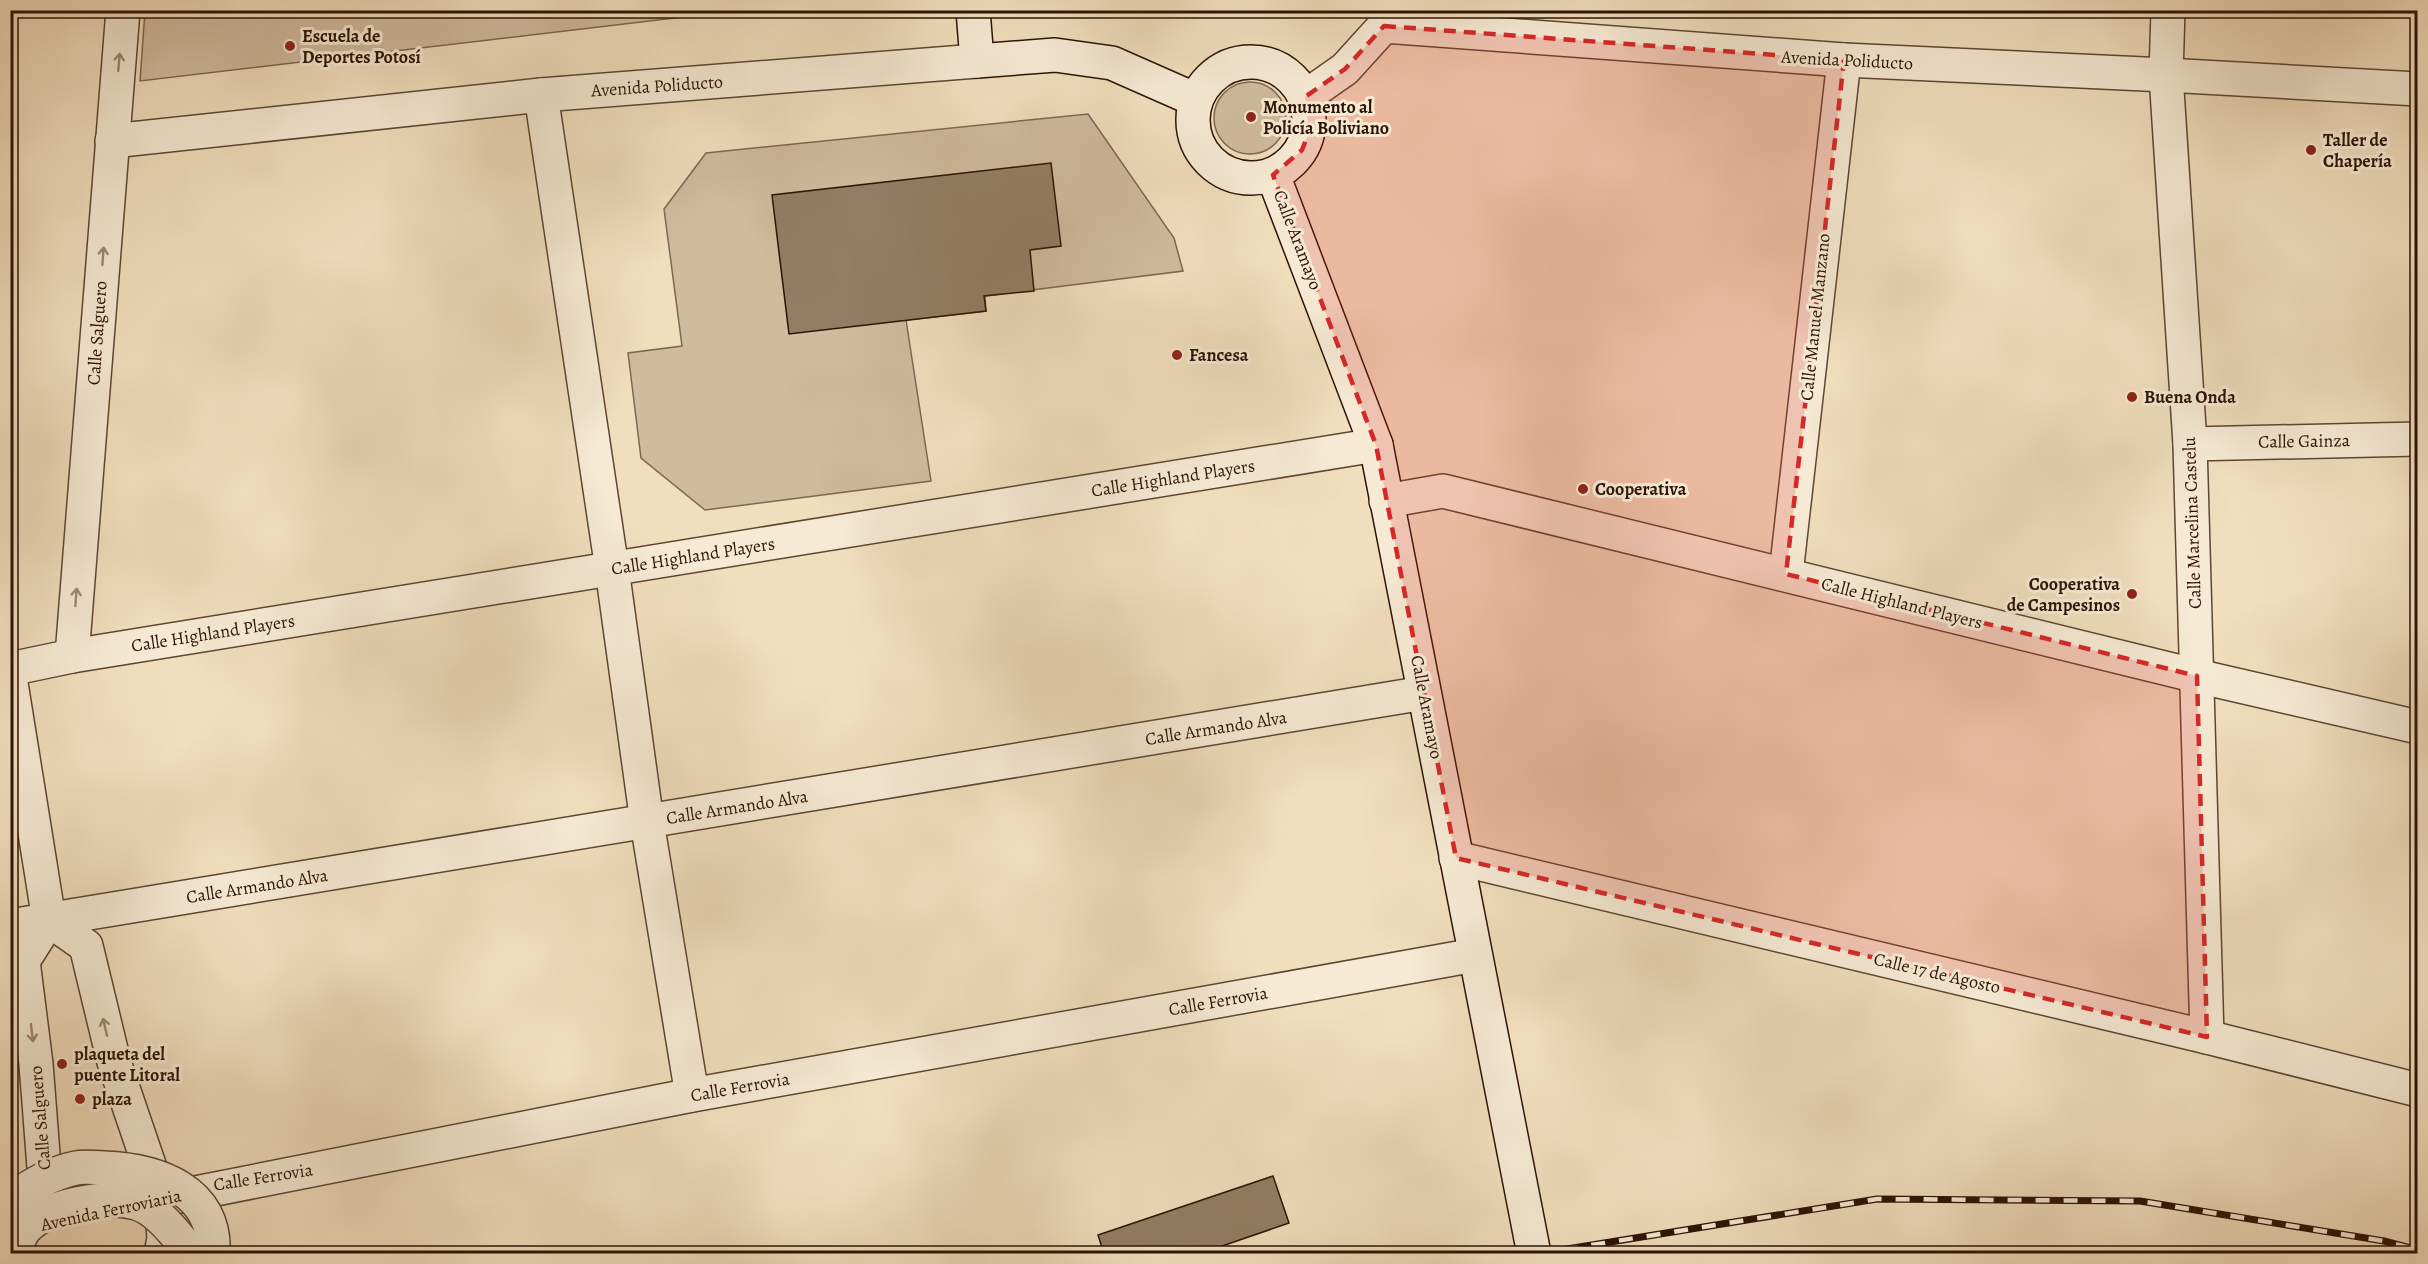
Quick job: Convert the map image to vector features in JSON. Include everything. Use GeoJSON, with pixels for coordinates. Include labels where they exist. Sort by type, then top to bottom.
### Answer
{"type":"FeatureCollection","features":[{"type":"Feature","properties":{"kind":"street","name":"Calle Salguero"},"geometry":{"type":"LineString","coordinates":[[72,656],[123,10]]}},
{"type":"Feature","properties":{"kind":"street"},"geometry":{"type":"LineString","coordinates":[[973,10],[977,61]]}},
{"type":"Feature","properties":{"kind":"street","name":"Calle Marcelina Castelu"},"geometry":{"type":"LineString","coordinates":[[2168,10],[2166,75],[2190,444],[2207,1037]]}},
{"type":"Feature","properties":{"kind":"street","name":"Avenida Poliducto"},"geometry":{"type":"LineString","coordinates":[[1305,97],[1345,69],[1387,18],[1844,60],[2418,89]]}},
{"type":"Feature","properties":{"kind":"street","name":"Avenida Poliducto"},"geometry":{"type":"LineString","coordinates":[[112,141],[541,95],[1055,55],[1112,63],[1196,100]]}},
{"type":"Feature","properties":{"kind":"street","name":"Calle Manuel Manzano"},"geometry":{"type":"LineString","coordinates":[[1786,574],[1844,60]]}},
{"type":"Feature","properties":{"kind":"street"},"geometry":{"type":"LineString","coordinates":[[1256,62],[1272,65],[1286,73],[1305,97],[1309,112],[1309,132],[1302,150],[1290,164],[1273,175],[1254,179],[1235,177],[1218,168],[1204,155],[1195,137],[1192,118],[1196,100],[1205,83],[1219,70],[1237,63],[1256,62]]}},
{"type":"Feature","properties":{"kind":"street"},"geometry":{"type":"LineString","coordinates":[[541,95],[612,569],[646,822],[692,1095]]}},
{"type":"Feature","properties":{"kind":"street","name":"Calle Aramayo"},"geometry":{"type":"LineString","coordinates":[[1273,175],[1376,445],[1534,1254]]}},
{"type":"Feature","properties":{"kind":"street","name":"Calle Gainza"},"geometry":{"type":"LineString","coordinates":[[2190,444],[2418,439]]}},
{"type":"Feature","properties":{"kind":"street","name":"Calle Highland Players"},"geometry":{"type":"LineString","coordinates":[[10,669],[72,656],[1376,445]]}},
{"type":"Feature","properties":{"kind":"street","name":"Calle Highland Players"},"geometry":{"type":"LineString","coordinates":[[1386,501],[1443,491],[2198,676],[2418,727]]}},
{"type":"Feature","properties":{"kind":"street"},"geometry":{"type":"LineString","coordinates":[[10,677],[49,920],[87,946],[114,1062],[161,1200],[164,1238],[176,1250]]}},
{"type":"Feature","properties":{"kind":"street","name":"Calle Armando Alva"},"geometry":{"type":"LineString","coordinates":[[10,926],[1424,693]]}},
{"type":"Feature","properties":{"kind":"street","name":"Calle 17 de Agosto"},"geometry":{"type":"LineString","coordinates":[[1456,858],[2207,1037],[2418,1090]]}},
{"type":"Feature","properties":{"kind":"street","name":"Calle Salguero"},"geometry":{"type":"LineString","coordinates":[[45,1180],[36,1064],[23,961],[49,920]]}},
{"type":"Feature","properties":{"kind":"street","name":"Calle Ferrovia"},"geometry":{"type":"LineString","coordinates":[[147,1163],[212,1189],[692,1095],[1475,955]]}},
{"type":"Feature","properties":{"kind":"street"},"geometry":{"type":"LineString","coordinates":[[10,1189],[45,1180],[147,1163]]}},
{"type":"Feature","properties":{"kind":"street"},"geometry":{"type":"LineString","coordinates":[[10,1201],[29,1186],[77,1167],[146,1172],[180,1187],[206,1212],[214,1237],[213,1254]]}},
{"type":"Feature","properties":{"kind":"street","name":"Avenida Ferroviaria"},"geometry":{"type":"LineString","coordinates":[[10,1231],[212,1189]]}},
{"type":"Feature","properties":{"kind":"street"},"geometry":{"type":"LineString","coordinates":[[14,1254],[28,1225],[58,1208],[98,1201],[137,1203],[167,1223],[176,1250]]}},
{"type":"Feature","properties":{"kind":"highlighted area"},"geometry":{"type":"Polygon","coordinates":[[[1384,26],[1844,60],[1786,574],[2197,676],[2207,1037],[1456,858],[1376,445],[1273,175],[1302,150],[1309,132],[1305,97],[1345,69],[1384,26]]]}},
{"type":"Feature","properties":{"kind":"shaded area","name":"Escuela de Deportes Potosí"},"geometry":{"type":"Polygon","coordinates":[[[145,10],[734,11],[140,81],[145,10]]]}},
{"type":"Feature","properties":{"kind":"shaded area"},"geometry":{"type":"Polygon","coordinates":[[[1250,82],[1270,88],[1280,98],[1286,118],[1280,138],[1270,148],[1250,154],[1230,148],[1220,138],[1214,118],[1220,98],[1230,88],[1250,82]]]}},
{"type":"Feature","properties":{"kind":"shaded area"},"geometry":{"type":"Polygon","coordinates":[[[1088,114],[1174,238],[1183,271],[985,296],[986,311],[906,320],[931,481],[705,510],[641,458],[628,353],[682,346],[664,209],[706,153],[1088,114]]]}},
{"type":"Feature","properties":{"kind":"building"},"geometry":{"type":"Polygon","coordinates":[[[1051,163],[1061,246],[1030,250],[1034,291],[984,296],[986,311],[789,334],[772,195],[1051,163]]]}},
{"type":"Feature","properties":{"kind":"building"},"geometry":{"type":"Polygon","coordinates":[[[1273,1176],[1289,1223],[1199,1254],[1104,1254],[1098,1235],[1273,1176]]]}},
{"type":"Feature","properties":{"kind":"railway"},"geometry":{"type":"LineString","coordinates":[[1536,1254],[1877,1199],[2140,1201],[2384,1241],[2418,1250]]}},
{"type":"Feature","properties":{"kind":"place","name":"Escuela de Deportes Potosí"},"geometry":{"type":"Point","coordinates":[290,46]}},
{"type":"Feature","properties":{"kind":"place","name":"Monumento al Policía Boliviano"},"geometry":{"type":"Point","coordinates":[1251,117]}},
{"type":"Feature","properties":{"kind":"place","name":"Taller de Chapería"},"geometry":{"type":"Point","coordinates":[2311,150]}},
{"type":"Feature","properties":{"kind":"place","name":"Fancesa"},"geometry":{"type":"Point","coordinates":[1177,355]}},
{"type":"Feature","properties":{"kind":"place","name":"Buena Onda"},"geometry":{"type":"Point","coordinates":[2132,397]}},
{"type":"Feature","properties":{"kind":"place","name":"Cooperativa"},"geometry":{"type":"Point","coordinates":[1583,489]}},
{"type":"Feature","properties":{"kind":"place","name":"Cooperativa de Campesinos"},"geometry":{"type":"Point","coordinates":[2132,594]}},
{"type":"Feature","properties":{"kind":"place","name":"plaqueta del puente Litoral"},"geometry":{"type":"Point","coordinates":[62,1064]}},
{"type":"Feature","properties":{"kind":"place","name":"plaza"},"geometry":{"type":"Point","coordinates":[80,1099]}}]}
